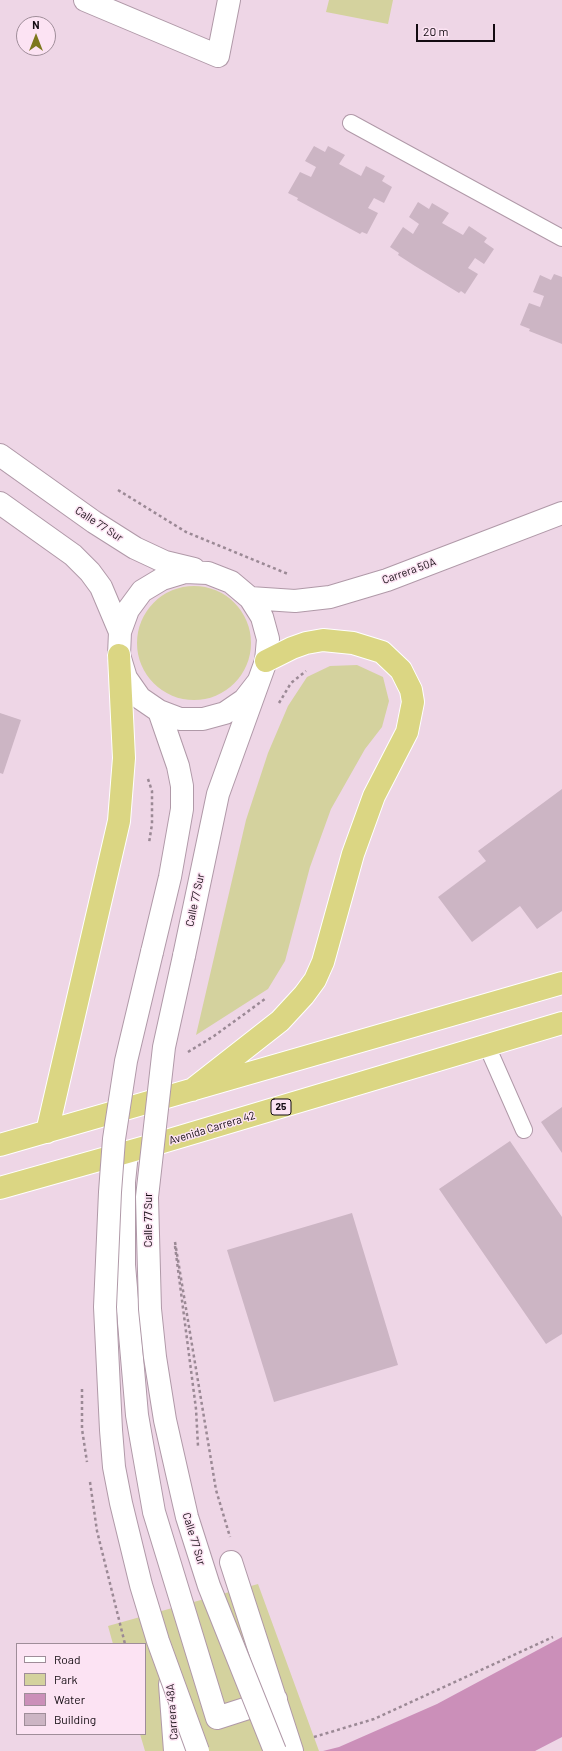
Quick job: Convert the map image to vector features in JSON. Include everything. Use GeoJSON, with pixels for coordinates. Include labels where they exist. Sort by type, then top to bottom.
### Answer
{"type":"FeatureCollection","features":[{"type":"Feature","properties":{"kind":"highway"},"geometry":{"type":"LineString","coordinates":[[192,1090],[280,1020],[304,995],[315,980],[323,962],[353,854],[374,796],[407,732],[413,702],[411,690],[401,670],[382,652],[353,643],[323,640],[306,644],[266,661]]}},
{"type":"Feature","properties":{"kind":"highway"},"geometry":{"type":"LineString","coordinates":[[47,1132],[119,821],[124,758],[119,655]]}},
{"type":"Feature","properties":{"kind":"highway"},"geometry":{"type":"LineString","coordinates":[[0,1145],[562,984]]}},
{"type":"Feature","properties":{"kind":"highway","name":"Avenida Carrera 42"},"geometry":{"type":"LineString","coordinates":[[0,1188],[127,1153],[562,1023]]}},
{"type":"Feature","properties":{"kind":"street"},"geometry":{"type":"LineString","coordinates":[[85,0],[218,56],[229,0]]}},
{"type":"Feature","properties":{"kind":"street","name":"Calle 77 Sur"},"geometry":{"type":"LineString","coordinates":[[0,454],[94,522],[135,548],[165,562],[208,573],[231,582],[250,598],[262,617],[268,639],[266,661],[218,794],[164,1047],[147,1197],[150,1309],[155,1358],[165,1420],[187,1517],[209,1586],[286,1749]]}},
{"type":"Feature","properties":{"kind":"street"},"geometry":{"type":"LineString","coordinates":[[0,503],[73,555],[90,572],[101,587],[120,632]]}},
{"type":"Feature","properties":{"kind":"street","name":"Carrera 50A"},"geometry":{"type":"LineString","coordinates":[[250,598],[295,601],[330,597],[387,580],[562,513]]}},
{"type":"Feature","properties":{"kind":"street"},"geometry":{"type":"LineString","coordinates":[[208,573],[185,572],[162,578],[142,591],[128,610],[120,632],[119,655],[126,678],[140,698],[159,712],[180,719],[203,719],[225,713],[244,700],[258,682]]}},
{"type":"Feature","properties":{"kind":"street"},"geometry":{"type":"LineString","coordinates":[[159,712],[178,766],[182,786],[182,809],[170,877],[126,1062],[114,1139],[105,1307],[114,1467],[121,1504],[141,1585],[169,1673],[198,1751]]}},
{"type":"Feature","properties":{"kind":"street"},"geometry":{"type":"LineString","coordinates":[[127,1153],[124,1182],[124,1266],[137,1415],[154,1512],[217,1718],[276,1699]]}},
{"type":"Feature","properties":{"kind":"street"},"geometry":{"type":"LineString","coordinates":[[231,1562],[276,1699],[286,1749]]}},
{"type":"Feature","properties":{"kind":"street","name":"Carrera 48A"},"geometry":{"type":"LineString","coordinates":[[169,1673],[175,1751]]}},
{"type":"Feature","properties":{"kind":"lane"},"geometry":{"type":"LineString","coordinates":[[351,123],[562,238]]}},
{"type":"Feature","properties":{"kind":"lane"},"geometry":{"type":"LineString","coordinates":[[487,1046],[524,1130]]}},
{"type":"Feature","properties":{"kind":"path"},"geometry":{"type":"LineString","coordinates":[[118,490],[186,532],[276,571],[294,576]]}},
{"type":"Feature","properties":{"kind":"path"},"geometry":{"type":"LineString","coordinates":[[276,710],[291,683],[309,668]]}},
{"type":"Feature","properties":{"kind":"path"},"geometry":{"type":"LineString","coordinates":[[148,777],[152,791],[152,824],[148,847]]}},
{"type":"Feature","properties":{"kind":"path"},"geometry":{"type":"LineString","coordinates":[[186,1050],[183,1057],[270,995]]}},
{"type":"Feature","properties":{"kind":"path"},"geometry":{"type":"LineString","coordinates":[[173,1237],[196,1409],[198,1447]]}},
{"type":"Feature","properties":{"kind":"path"},"geometry":{"type":"LineString","coordinates":[[174,1241],[216,1490],[233,1545],[231,1562]]}},
{"type":"Feature","properties":{"kind":"path"},"geometry":{"type":"LineString","coordinates":[[286,1749],[374,1719],[553,1637]]}},
{"type":"Feature","properties":{"kind":"green space"},"geometry":{"type":"Polygon","coordinates":[[[329,0],[393,0],[388,24],[326,12],[329,0]]]}},
{"type":"Feature","properties":{"kind":"green space"},"geometry":{"type":"Polygon","coordinates":[[[194,586],[216,590],[235,602],[247,621],[251,643],[247,665],[235,684],[216,696],[194,700],[172,696],[153,684],[141,665],[137,643],[141,621],[153,602],[172,590],[194,586]]]}},
{"type":"Feature","properties":{"kind":"green space"},"geometry":{"type":"Polygon","coordinates":[[[357,665],[383,677],[389,701],[382,727],[365,749],[331,809],[310,867],[285,961],[268,989],[196,1035],[246,820],[268,753],[288,706],[307,677],[330,666],[357,665]]]}},
{"type":"Feature","properties":{"kind":"green space"},"geometry":{"type":"Polygon","coordinates":[[[258,1584],[319,1751],[145,1751],[140,1735],[146,1735],[146,1643],[113,1643],[108,1626],[258,1584]]]}},
{"type":"Feature","properties":{"kind":"water"},"geometry":{"type":"Polygon","coordinates":[[[562,1637],[562,1737],[535,1751],[323,1751],[339,1747],[437,1704],[562,1637]]]}},
{"type":"Feature","properties":{"kind":"building"},"geometry":{"type":"Polygon","coordinates":[[[314,146],[325,152],[328,146],[345,155],[339,164],[361,176],[366,166],[385,176],[382,181],[392,187],[384,203],[374,198],[368,208],[378,213],[367,234],[362,232],[360,234],[297,200],[298,198],[288,193],[300,172],[311,177],[316,167],[305,161],[314,146]]]}},
{"type":"Feature","properties":{"kind":"building"},"geometry":{"type":"Polygon","coordinates":[[[418,202],[429,209],[432,203],[449,213],[442,223],[463,235],[469,226],[487,238],[484,242],[494,249],[484,264],[475,258],[468,268],[478,274],[465,294],[461,291],[459,293],[415,266],[398,255],[399,253],[390,247],[403,227],[413,234],[419,224],[409,217],[418,202]]]}},
{"type":"Feature","properties":{"kind":"building"},"geometry":{"type":"Polygon","coordinates":[[[554,274],[562,277],[562,344],[529,331],[530,329],[520,325],[529,303],[540,307],[544,296],[533,292],[540,275],[551,280],[554,274]]]}},
{"type":"Feature","properties":{"kind":"building"},"geometry":{"type":"Polygon","coordinates":[[[0,713],[21,720],[3,774],[0,773],[0,713]]]}},
{"type":"Feature","properties":{"kind":"building"},"geometry":{"type":"Polygon","coordinates":[[[562,789],[562,911],[537,929],[520,906],[472,942],[438,897],[486,861],[478,851],[562,789]]]}},
{"type":"Feature","properties":{"kind":"building"},"geometry":{"type":"Polygon","coordinates":[[[562,1107],[562,1153],[541,1122],[562,1107]]]}},
{"type":"Feature","properties":{"kind":"building"},"geometry":{"type":"Polygon","coordinates":[[[510,1141],[562,1217],[562,1334],[546,1344],[439,1189],[510,1141]]]}},
{"type":"Feature","properties":{"kind":"building"},"geometry":{"type":"Polygon","coordinates":[[[352,1213],[398,1365],[274,1402],[227,1250],[352,1213]]]}}]}
